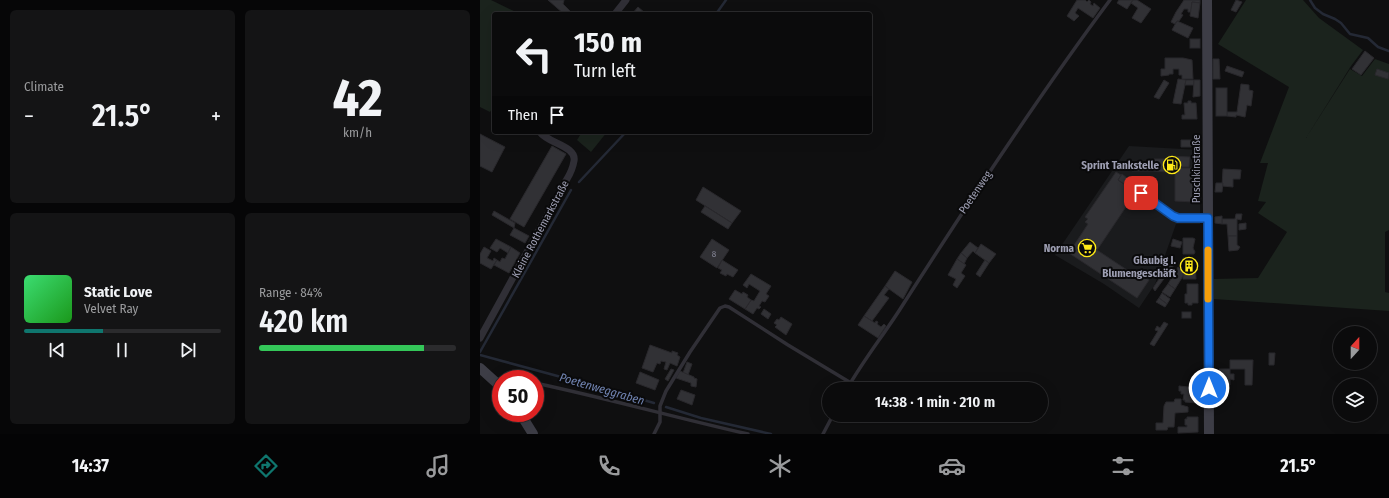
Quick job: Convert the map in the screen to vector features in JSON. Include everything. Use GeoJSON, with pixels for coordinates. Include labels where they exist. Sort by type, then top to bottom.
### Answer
{"type":"FeatureCollection","features":[{"type":"Feature","properties":{"kind":"main road","name":"Puschkinstraße"},"geometry":{"type":"LineString","coordinates":[[1208,0],[1209,434]]}},
{"type":"Feature","properties":{"kind":"main road"},"geometry":{"type":"LineString","coordinates":[[480,368],[492,379]]}},
{"type":"Feature","properties":{"kind":"main road"},"geometry":{"type":"LineString","coordinates":[[526,422],[533,434]]}},
{"type":"Feature","properties":{"kind":"street"},"geometry":{"type":"LineString","coordinates":[[617,12],[626,0]]}},
{"type":"Feature","properties":{"kind":"street","name":"Kleine Rothemarkstraße"},"geometry":{"type":"LineString","coordinates":[[480,338],[567,179],[575,160],[571,151],[547,139],[542,134]]}},
{"type":"Feature","properties":{"kind":"lane","name":"Poetenweg"},"geometry":{"type":"LineString","coordinates":[[852,382],[904,305],[953,226],[1032,110],[1110,0]]}},
{"type":"Feature","properties":{"kind":"lane"},"geometry":{"type":"LineString","coordinates":[[1141,193],[1178,218],[1208,218]]}},
{"type":"Feature","properties":{"kind":"lane"},"geometry":{"type":"LineString","coordinates":[[654,434],[660,422],[662,398],[678,370],[720,308],[726,306],[849,382]]}},
{"type":"Feature","properties":{"kind":"lane"},"geometry":{"type":"LineString","coordinates":[[544,385],[748,434]]}},
{"type":"Feature","properties":{"kind":"lane"},"geometry":{"type":"LineString","coordinates":[[823,434],[829,422]]}},
{"type":"Feature","properties":{"kind":"shaded area"},"geometry":{"type":"Polygon","coordinates":[[[480,0],[491,0],[516,12],[492,12],[492,109],[490,112],[480,107],[480,0]]]}},
{"type":"Feature","properties":{"kind":"shaded area"},"geometry":{"type":"Polygon","coordinates":[[[1246,0],[1303,0],[1319,18],[1363,50],[1351,66],[1306,138],[1350,69],[1362,76],[1375,59],[1389,64],[1389,230],[1385,232],[1385,292],[1389,293],[1389,311],[1214,299],[1214,279],[1258,278],[1287,232],[1258,213],[1266,202],[1258,201],[1268,163],[1260,163],[1289,87],[1218,44],[1246,0]]]}},
{"type":"Feature","properties":{"kind":"shaded area"},"geometry":{"type":"Polygon","coordinates":[[[581,134],[605,134],[591,152],[577,140],[581,134]]]}},
{"type":"Feature","properties":{"kind":"shaded area"},"geometry":{"type":"Polygon","coordinates":[[[1129,146],[1200,150],[1200,224],[1176,224],[1155,284],[1139,308],[1104,284],[1055,255],[1129,146]]]}},
{"type":"Feature","properties":{"kind":"building"},"geometry":{"type":"Polygon","coordinates":[[[548,0],[564,0],[563,4],[571,12],[562,12],[548,0]]]}},
{"type":"Feature","properties":{"kind":"building"},"geometry":{"type":"Polygon","coordinates":[[[1077,0],[1085,0],[1087,2],[1089,0],[1091,2],[1090,4],[1093,6],[1094,3],[1100,8],[1093,18],[1078,8],[1075,13],[1079,16],[1074,21],[1067,16],[1077,0]]]}},
{"type":"Feature","properties":{"kind":"building"},"geometry":{"type":"Polygon","coordinates":[[[1119,0],[1133,0],[1127,9],[1117,3],[1119,0]]]}},
{"type":"Feature","properties":{"kind":"building"},"geometry":{"type":"Polygon","coordinates":[[[1133,0],[1137,0],[1151,9],[1141,23],[1132,18],[1138,8],[1131,3],[1133,0]]]}},
{"type":"Feature","properties":{"kind":"building"},"geometry":{"type":"Polygon","coordinates":[[[1184,0],[1200,0],[1200,3],[1192,2],[1191,12],[1188,12],[1188,9],[1184,9],[1181,14],[1183,15],[1175,24],[1171,22],[1184,0]]]}},
{"type":"Feature","properties":{"kind":"building"},"geometry":{"type":"Polygon","coordinates":[[[1236,0],[1242,2],[1236,12],[1231,10],[1236,0]]]}},
{"type":"Feature","properties":{"kind":"building"},"geometry":{"type":"Polygon","coordinates":[[[1192,2],[1200,3],[1198,18],[1190,16],[1192,2]]]}},
{"type":"Feature","properties":{"kind":"building"},"geometry":{"type":"Polygon","coordinates":[[[638,7],[644,12],[634,12],[638,7]]]}},
{"type":"Feature","properties":{"kind":"building"},"geometry":{"type":"Polygon","coordinates":[[[1177,21],[1193,28],[1188,38],[1172,30],[1177,21]]]}},
{"type":"Feature","properties":{"kind":"building"},"geometry":{"type":"Polygon","coordinates":[[[1190,39],[1200,39],[1200,48],[1190,48],[1190,39]]]}},
{"type":"Feature","properties":{"kind":"building"},"geometry":{"type":"Polygon","coordinates":[[[1365,51],[1374,58],[1361,75],[1352,69],[1365,51]]]}},
{"type":"Feature","properties":{"kind":"building"},"geometry":{"type":"Polygon","coordinates":[[[1165,58],[1183,58],[1192,60],[1193,79],[1182,79],[1182,75],[1179,75],[1179,69],[1173,69],[1173,74],[1161,76],[1161,69],[1165,69],[1165,58]]]}},
{"type":"Feature","properties":{"kind":"building"},"geometry":{"type":"Polygon","coordinates":[[[1213,59],[1219,59],[1220,79],[1213,79],[1213,59]]]}},
{"type":"Feature","properties":{"kind":"building"},"geometry":{"type":"Polygon","coordinates":[[[1227,66],[1244,72],[1242,77],[1225,71],[1227,66]]]}},
{"type":"Feature","properties":{"kind":"building"},"geometry":{"type":"Polygon","coordinates":[[[1377,69],[1389,73],[1388,79],[1375,75],[1377,69]]]}},
{"type":"Feature","properties":{"kind":"building"},"geometry":{"type":"Polygon","coordinates":[[[1178,79],[1186,80],[1181,104],[1173,103],[1178,79]]]}},
{"type":"Feature","properties":{"kind":"building"},"geometry":{"type":"Polygon","coordinates":[[[1164,80],[1169,83],[1159,99],[1154,97],[1164,80]]]}},
{"type":"Feature","properties":{"kind":"building"},"geometry":{"type":"Polygon","coordinates":[[[1186,80],[1194,80],[1194,85],[1185,85],[1186,80]]]}},
{"type":"Feature","properties":{"kind":"building"},"geometry":{"type":"Polygon","coordinates":[[[1194,80],[1200,80],[1200,96],[1193,97],[1194,80]]]}},
{"type":"Feature","properties":{"kind":"building"},"geometry":{"type":"Polygon","coordinates":[[[1241,84],[1249,85],[1249,90],[1253,91],[1251,106],[1247,105],[1245,117],[1236,115],[1236,117],[1227,116],[1227,112],[1237,112],[1241,84]]]}},
{"type":"Feature","properties":{"kind":"building"},"geometry":{"type":"Polygon","coordinates":[[[1216,88],[1227,88],[1227,116],[1216,116],[1216,88]]]}},
{"type":"Feature","properties":{"kind":"building"},"geometry":{"type":"Polygon","coordinates":[[[1188,101],[1191,101],[1191,103],[1196,103],[1197,119],[1182,119],[1182,115],[1185,115],[1184,103],[1188,103],[1188,101]]]}},
{"type":"Feature","properties":{"kind":"building"},"geometry":{"type":"Polygon","coordinates":[[[480,134],[505,147],[492,172],[480,166],[480,134]]]}},
{"type":"Feature","properties":{"kind":"building"},"geometry":{"type":"Polygon","coordinates":[[[1181,140],[1192,140],[1191,147],[1181,147],[1181,140]]]}},
{"type":"Feature","properties":{"kind":"building"},"geometry":{"type":"Polygon","coordinates":[[[552,146],[566,154],[524,227],[510,219],[552,146]]]}},
{"type":"Feature","properties":{"kind":"building","name":"Sprint Tankstelle"},"geometry":{"type":"Polygon","coordinates":[[[1169,156],[1190,157],[1189,167],[1169,167],[1169,172],[1153,171],[1154,159],[1169,159],[1169,156]]]}},
{"type":"Feature","properties":{"kind":"building"},"geometry":{"type":"Polygon","coordinates":[[[1132,163],[1154,164],[1153,171],[1132,171],[1132,163]]]}},
{"type":"Feature","properties":{"kind":"building"},"geometry":{"type":"Polygon","coordinates":[[[1175,168],[1191,168],[1190,176],[1194,176],[1194,202],[1175,201],[1175,168]]]}},
{"type":"Feature","properties":{"kind":"building"},"geometry":{"type":"Polygon","coordinates":[[[1223,169],[1241,170],[1240,179],[1233,179],[1233,187],[1222,186],[1223,169]]]}},
{"type":"Feature","properties":{"kind":"building"},"geometry":{"type":"Polygon","coordinates":[[[1116,172],[1121,175],[1118,180],[1136,192],[1097,250],[1139,278],[1141,275],[1149,280],[1137,298],[1069,253],[1088,224],[1085,222],[1088,219],[1085,217],[1116,172]]]}},
{"type":"Feature","properties":{"kind":"building"},"geometry":{"type":"Polygon","coordinates":[[[1122,174],[1127,178],[1124,184],[1118,180],[1122,174]]]}},
{"type":"Feature","properties":{"kind":"building"},"geometry":{"type":"Polygon","coordinates":[[[1216,183],[1223,183],[1222,192],[1215,192],[1216,183]]]}},
{"type":"Feature","properties":{"kind":"building"},"geometry":{"type":"Polygon","coordinates":[[[703,187],[741,211],[732,223],[696,200],[703,187]]]}},
{"type":"Feature","properties":{"kind":"building"},"geometry":{"type":"Polygon","coordinates":[[[705,206],[732,223],[728,229],[701,212],[705,206]]]}},
{"type":"Feature","properties":{"kind":"building"},"geometry":{"type":"Polygon","coordinates":[[[494,211],[515,223],[514,228],[492,215],[494,211]]]}},
{"type":"Feature","properties":{"kind":"building"},"geometry":{"type":"Polygon","coordinates":[[[1236,214],[1242,214],[1241,220],[1237,219],[1237,236],[1228,236],[1227,224],[1222,224],[1222,219],[1235,219],[1236,214]]]}},
{"type":"Feature","properties":{"kind":"building"},"geometry":{"type":"Polygon","coordinates":[[[1222,216],[1222,224],[1215,223],[1215,217],[1222,216]]]}},
{"type":"Feature","properties":{"kind":"building"},"geometry":{"type":"Polygon","coordinates":[[[1246,223],[1246,229],[1239,230],[1239,224],[1246,223]]]}},
{"type":"Feature","properties":{"kind":"building"},"geometry":{"type":"Polygon","coordinates":[[[514,228],[529,236],[525,243],[510,235],[514,228]]]}},
{"type":"Feature","properties":{"kind":"building"},"geometry":{"type":"Polygon","coordinates":[[[1228,236],[1237,236],[1237,245],[1240,247],[1238,250],[1229,251],[1228,236]]]}},
{"type":"Feature","properties":{"kind":"building"},"geometry":{"type":"Polygon","coordinates":[[[1183,238],[1195,239],[1193,248],[1195,252],[1194,254],[1183,254],[1183,238]]]}},
{"type":"Feature","properties":{"kind":"building"},"geometry":{"type":"Polygon","coordinates":[[[496,239],[511,247],[508,253],[500,248],[497,252],[490,248],[496,239]]]}},
{"type":"Feature","properties":{"kind":"building"},"geometry":{"type":"Polygon","coordinates":[[[712,239],[729,250],[717,268],[700,257],[712,239]]]}},
{"type":"Feature","properties":{"kind":"building"},"geometry":{"type":"Polygon","coordinates":[[[1173,239],[1182,242],[1180,248],[1171,246],[1173,239]]]}},
{"type":"Feature","properties":{"kind":"building"},"geometry":{"type":"Polygon","coordinates":[[[970,242],[978,248],[975,253],[973,251],[967,258],[961,253],[970,242]]]}},
{"type":"Feature","properties":{"kind":"building"},"geometry":{"type":"Polygon","coordinates":[[[981,244],[996,254],[989,263],[975,253],[981,244]]]}},
{"type":"Feature","properties":{"kind":"building"},"geometry":{"type":"Polygon","coordinates":[[[484,247],[491,251],[487,258],[493,261],[494,258],[497,260],[491,269],[480,263],[480,254],[484,247]]]}},
{"type":"Feature","properties":{"kind":"building"},"geometry":{"type":"Polygon","coordinates":[[[511,247],[520,253],[509,273],[494,265],[497,260],[500,262],[502,258],[505,259],[511,247]]]}},
{"type":"Feature","properties":{"kind":"building"},"geometry":{"type":"Polygon","coordinates":[[[961,253],[967,258],[964,264],[957,259],[961,253]]]}},
{"type":"Feature","properties":{"kind":"building"},"geometry":{"type":"Polygon","coordinates":[[[1168,256],[1172,258],[1170,263],[1174,265],[1155,291],[1153,288],[1159,279],[1168,256]]]}},
{"type":"Feature","properties":{"kind":"building","name":"Glaubig I. Blumengeschäft"},"geometry":{"type":"Polygon","coordinates":[[[1183,258],[1189,258],[1189,261],[1195,261],[1196,279],[1183,279],[1183,258]]]}},
{"type":"Feature","properties":{"kind":"building"},"geometry":{"type":"Polygon","coordinates":[[[957,259],[966,265],[961,273],[965,276],[957,288],[953,285],[956,279],[948,275],[957,259]]]}},
{"type":"Feature","properties":{"kind":"building"},"geometry":{"type":"Polygon","coordinates":[[[722,260],[738,270],[733,277],[720,273],[722,270],[718,268],[722,260]]]}},
{"type":"Feature","properties":{"kind":"building"},"geometry":{"type":"Polygon","coordinates":[[[985,260],[989,263],[980,277],[976,274],[985,260]]]}},
{"type":"Feature","properties":{"kind":"building"},"geometry":{"type":"Polygon","coordinates":[[[1178,267],[1183,271],[1183,276],[1175,289],[1168,284],[1178,267]]]}},
{"type":"Feature","properties":{"kind":"building"},"geometry":{"type":"Polygon","coordinates":[[[895,271],[912,282],[903,299],[885,286],[895,271]]]}},
{"type":"Feature","properties":{"kind":"building"},"geometry":{"type":"Polygon","coordinates":[[[751,274],[771,286],[766,294],[769,296],[765,302],[762,301],[759,306],[761,307],[759,309],[757,308],[753,314],[745,309],[751,300],[754,301],[760,291],[749,284],[747,288],[743,285],[751,274]]]}},
{"type":"Feature","properties":{"kind":"building"},"geometry":{"type":"Polygon","coordinates":[[[1168,284],[1175,289],[1170,297],[1162,292],[1168,284]]]}},
{"type":"Feature","properties":{"kind":"building"},"geometry":{"type":"Polygon","coordinates":[[[1187,284],[1198,284],[1198,303],[1188,305],[1188,303],[1185,303],[1187,284]]]}},
{"type":"Feature","properties":{"kind":"building"},"geometry":{"type":"Polygon","coordinates":[[[885,286],[889,289],[884,295],[889,298],[872,321],[864,316],[885,286]]]}},
{"type":"Feature","properties":{"kind":"building"},"geometry":{"type":"Polygon","coordinates":[[[735,290],[742,294],[743,292],[748,295],[747,297],[751,300],[745,309],[729,299],[735,290]]]}},
{"type":"Feature","properties":{"kind":"building"},"geometry":{"type":"Polygon","coordinates":[[[1162,293],[1170,299],[1167,304],[1159,298],[1162,293]]]}},
{"type":"Feature","properties":{"kind":"building"},"geometry":{"type":"Polygon","coordinates":[[[1159,298],[1167,304],[1165,307],[1156,302],[1159,298]]]}},
{"type":"Feature","properties":{"kind":"building"},"geometry":{"type":"Polygon","coordinates":[[[764,309],[771,314],[768,319],[761,314],[764,309]]]}},
{"type":"Feature","properties":{"kind":"building"},"geometry":{"type":"Polygon","coordinates":[[[1182,312],[1191,312],[1191,318],[1182,318],[1182,312]]]}},
{"type":"Feature","properties":{"kind":"building"},"geometry":{"type":"Polygon","coordinates":[[[864,316],[875,323],[876,321],[878,322],[877,324],[881,327],[884,324],[886,326],[878,338],[858,325],[864,316]]]}},
{"type":"Feature","properties":{"kind":"building"},"geometry":{"type":"Polygon","coordinates":[[[781,317],[792,324],[786,335],[775,327],[777,325],[774,323],[781,317]]]}},
{"type":"Feature","properties":{"kind":"building"},"geometry":{"type":"Polygon","coordinates":[[[1164,322],[1168,324],[1154,346],[1150,344],[1158,331],[1155,330],[1157,326],[1160,328],[1164,322]]]}},
{"type":"Feature","properties":{"kind":"building"},"geometry":{"type":"Polygon","coordinates":[[[650,345],[672,353],[672,351],[678,353],[677,355],[680,357],[677,366],[670,363],[667,370],[664,369],[666,362],[661,361],[660,364],[657,363],[653,372],[642,368],[650,345]]]}},
{"type":"Feature","properties":{"kind":"building"},"geometry":{"type":"Polygon","coordinates":[[[1269,353],[1275,353],[1274,365],[1269,365],[1269,353]]]}},
{"type":"Feature","properties":{"kind":"building"},"geometry":{"type":"Polygon","coordinates":[[[1230,360],[1253,360],[1252,385],[1245,385],[1245,369],[1230,369],[1230,360]]]}},
{"type":"Feature","properties":{"kind":"building"},"geometry":{"type":"Polygon","coordinates":[[[687,362],[692,364],[688,375],[683,373],[687,362]]]}},
{"type":"Feature","properties":{"kind":"building"},"geometry":{"type":"Polygon","coordinates":[[[671,369],[674,370],[668,381],[665,379],[671,369]]]}},
{"type":"Feature","properties":{"kind":"building"},"geometry":{"type":"Polygon","coordinates":[[[1219,369],[1230,369],[1230,374],[1234,374],[1234,380],[1230,379],[1230,385],[1219,385],[1219,369]]]}},
{"type":"Feature","properties":{"kind":"building"},"geometry":{"type":"Polygon","coordinates":[[[680,371],[697,379],[696,387],[691,386],[691,383],[676,378],[680,371]]]}},
{"type":"Feature","properties":{"kind":"building"},"geometry":{"type":"Polygon","coordinates":[[[640,372],[659,380],[655,390],[636,383],[640,372]]]}},
{"type":"Feature","properties":{"kind":"building"},"geometry":{"type":"Polygon","coordinates":[[[1179,386],[1198,388],[1197,403],[1185,402],[1185,400],[1183,400],[1184,394],[1181,394],[1181,391],[1179,391],[1179,386]]]}},
{"type":"Feature","properties":{"kind":"building"},"geometry":{"type":"Polygon","coordinates":[[[681,390],[695,395],[692,405],[677,399],[681,390]]]}},
{"type":"Feature","properties":{"kind":"building"},"geometry":{"type":"Polygon","coordinates":[[[1175,399],[1181,399],[1181,405],[1188,407],[1188,412],[1175,413],[1174,427],[1168,427],[1167,430],[1156,430],[1156,423],[1163,423],[1164,406],[1166,402],[1174,402],[1175,399]]]}},
{"type":"Feature","properties":{"kind":"building"},"geometry":{"type":"Polygon","coordinates":[[[1187,417],[1198,417],[1198,432],[1178,433],[1178,427],[1187,427],[1187,425],[1185,425],[1185,419],[1187,419],[1187,417]]]}},
{"type":"Feature","properties":{"kind":"waterway"},"geometry":{"type":"LineString","coordinates":[[717,12],[726,0]]}},
{"type":"Feature","properties":{"kind":"waterway"},"geometry":{"type":"LineString","coordinates":[[1310,0],[1315,8],[1341,23],[1350,34],[1368,38],[1378,47],[1389,51]]}},
{"type":"Feature","properties":{"kind":"waterway"},"geometry":{"type":"LineString","coordinates":[[579,182],[624,134]]}},
{"type":"Feature","properties":{"kind":"waterway"},"geometry":{"type":"LineString","coordinates":[[480,352],[571,190]]}},
{"type":"Feature","properties":{"kind":"waterway","name":"Poetenweggraben"},"geometry":{"type":"LineString","coordinates":[[480,355],[654,403]]}},
{"type":"Feature","properties":{"kind":"waterway","name":"Poetenweggraben"},"geometry":{"type":"LineString","coordinates":[[666,407],[701,418],[771,434]]}},
{"type":"Feature","properties":{"kind":"slow traffic"},"geometry":{"type":"LineString","coordinates":[[1208,250],[1208,299]]}},
{"type":"Feature","properties":{"kind":"place","name":"Sprint Tankstelle"},"geometry":{"type":"Point","coordinates":[1172,165]}},
{"type":"Feature","properties":{"kind":"place","name":"Norma"},"geometry":{"type":"Point","coordinates":[1087,248]}},
{"type":"Feature","properties":{"kind":"place","name":"Glaubig I. Blumengeschäft"},"geometry":{"type":"Point","coordinates":[1189,266]}},
{"type":"Feature","properties":{"kind":"route"},"geometry":{"type":"LineString","coordinates":[[1141,193],[1178,218],[1208,218],[1209,388]]}}]}
